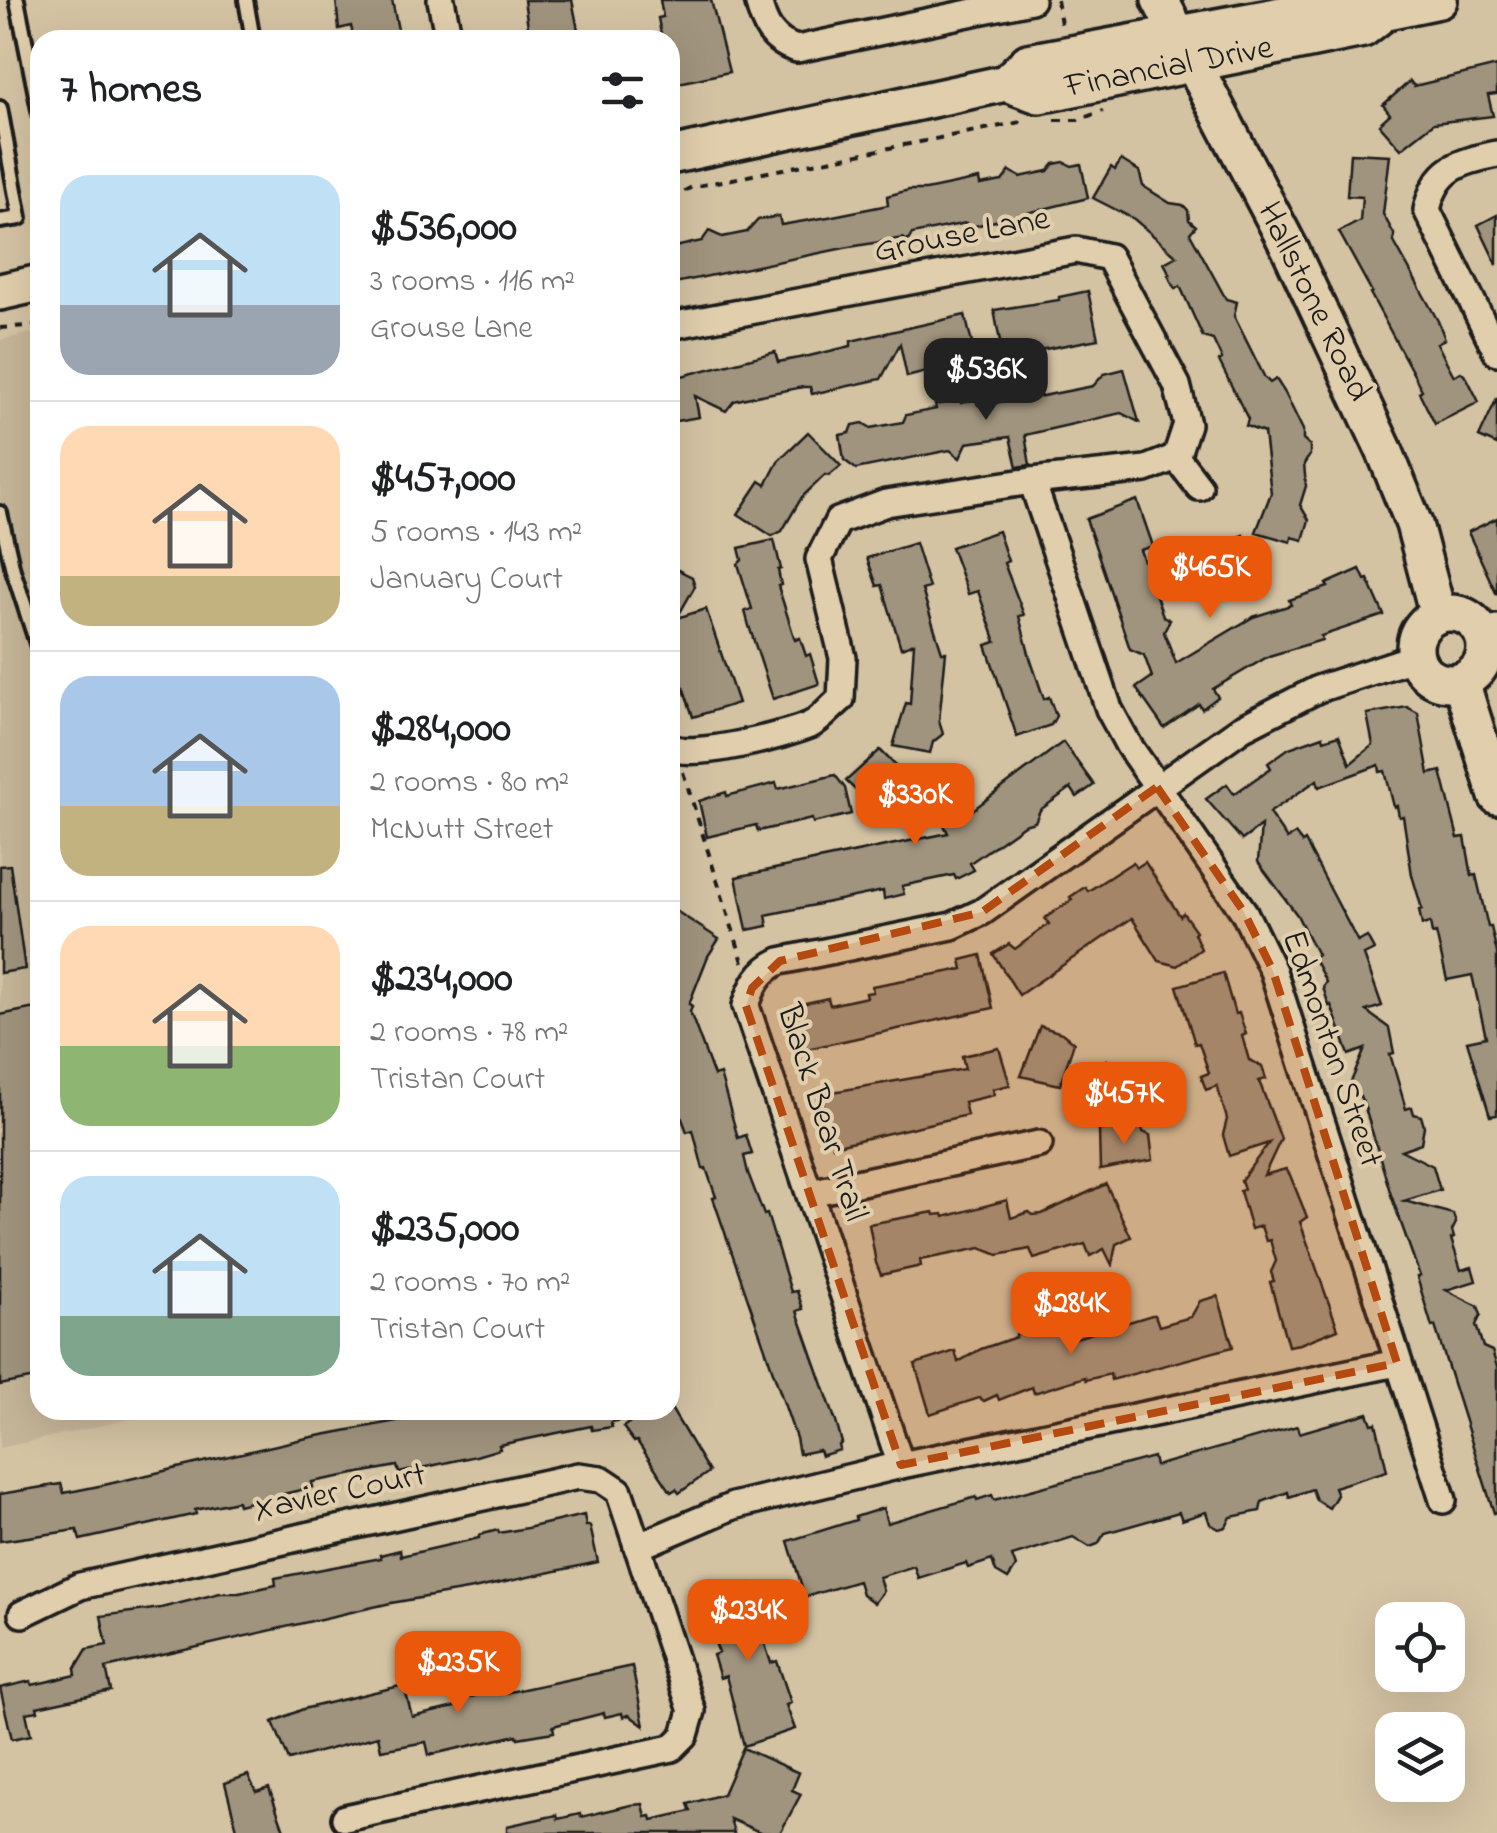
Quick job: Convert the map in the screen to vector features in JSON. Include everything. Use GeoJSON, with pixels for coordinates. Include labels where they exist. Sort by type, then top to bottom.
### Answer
{"type":"FeatureCollection","features":[{"type":"Feature","properties":{"kind":"street"},"geometry":{"type":"LineString","coordinates":[[440,0],[447,30]]}},
{"type":"Feature","properties":{"kind":"street"},"geometry":{"type":"LineString","coordinates":[[758,0],[769,32],[797,49],[1031,0]]}},
{"type":"Feature","properties":{"kind":"street","name":"Hallstone Road"},"geometry":{"type":"LineString","coordinates":[[1160,0],[1290,249],[1385,452],[1414,524],[1438,615]]}},
{"type":"Feature","properties":{"kind":"street","name":"Financial Drive"},"geometry":{"type":"LineString","coordinates":[[680,154],[1006,83],[1028,62],[1184,49],[1357,1],[1386,11],[1439,0]]}},
{"type":"Feature","properties":{"kind":"street"},"geometry":{"type":"LineString","coordinates":[[1497,154],[1464,160],[1448,168],[1430,195],[1428,210],[1497,352]]}},
{"type":"Feature","properties":{"kind":"street","name":"Grouse Lane"},"geometry":{"type":"LineString","coordinates":[[680,324],[1076,250],[1109,257],[1177,386],[1187,424],[1176,456]]}},
{"type":"Feature","properties":{"kind":"street"},"geometry":{"type":"LineString","coordinates":[[0,292],[30,285]]}},
{"type":"Feature","properties":{"kind":"street"},"geometry":{"type":"LineString","coordinates":[[680,750],[725,748],[813,724],[840,699],[843,658],[819,559],[838,521],[886,503],[1146,469],[1176,456],[1199,486]]}},
{"type":"Feature","properties":{"kind":"street","name":"Edmonton Street"},"geometry":{"type":"LineString","coordinates":[[1032,481],[1109,710],[1129,746],[1244,912],[1273,971],[1443,1500]]}},
{"type":"Feature","properties":{"kind":"street"},"geometry":{"type":"LineString","coordinates":[[1438,615],[1464,616],[1490,632],[1481,666],[1461,682],[1445,683],[1430,677],[1416,657],[1419,632],[1438,615]]}},
{"type":"Feature","properties":{"kind":"street","name":"Black Bear Trail"},"geometry":{"type":"LineString","coordinates":[[901,1465],[746,1006],[752,988],[761,975],[780,961],[952,926],[982,912],[1242,728],[1318,689],[1416,657]]}},
{"type":"Feature","properties":{"kind":"street"},"geometry":{"type":"LineString","coordinates":[[1461,682],[1497,796]]}},
{"type":"Feature","properties":{"kind":"street"},"geometry":{"type":"LineString","coordinates":[[810,1193],[1038,1144]]}},
{"type":"Feature","properties":{"kind":"street"},"geometry":{"type":"LineString","coordinates":[[345,1818],[672,1748],[684,1735],[692,1711],[637,1547],[733,1506],[901,1465],[1397,1364]]}},
{"type":"Feature","properties":{"kind":"street","name":"Xavier Court"},"geometry":{"type":"LineString","coordinates":[[22,1614],[80,1586],[578,1476],[601,1479],[618,1491],[637,1547]]}},
{"type":"Feature","properties":{"kind":"lane"},"geometry":{"type":"LineString","coordinates":[[17,0],[30,66]]}},
{"type":"Feature","properties":{"kind":"lane"},"geometry":{"type":"LineString","coordinates":[[246,0],[251,30]]}},
{"type":"Feature","properties":{"kind":"lane"},"geometry":{"type":"LineString","coordinates":[[0,108],[20,218],[0,221]]}},
{"type":"Feature","properties":{"kind":"lane"},"geometry":{"type":"LineString","coordinates":[[0,513],[30,622]]}},
{"type":"Feature","properties":{"kind":"path"},"geometry":{"type":"LineString","coordinates":[[1057,0],[1062,32]]}},
{"type":"Feature","properties":{"kind":"path"},"geometry":{"type":"LineString","coordinates":[[1043,118],[1078,120],[1095,116],[1112,105]]}},
{"type":"Feature","properties":{"kind":"path"},"geometry":{"type":"LineString","coordinates":[[680,194],[692,187],[1027,121]]}},
{"type":"Feature","properties":{"kind":"path"},"geometry":{"type":"LineString","coordinates":[[0,328],[30,326]]}},
{"type":"Feature","properties":{"kind":"path"},"geometry":{"type":"LineString","coordinates":[[680,770],[740,960],[761,975]]}},
{"type":"Feature","properties":{"kind":"highlighted area"},"geometry":{"type":"Polygon","coordinates":[[[1157,787],[1244,912],[1273,971],[1397,1363],[901,1465],[746,1006],[752,988],[780,961],[982,912],[1157,787]]]}},
{"type":"Feature","properties":{"kind":"shaded area"},"geometry":{"type":"Polygon","coordinates":[[[30,333],[30,1420],[127,1420],[0,1448],[0,340],[30,333]]]}},
{"type":"Feature","properties":{"kind":"building"},"geometry":{"type":"Polygon","coordinates":[[[336,0],[392,0],[398,30],[352,30],[351,26],[339,29],[336,0]]]}},
{"type":"Feature","properties":{"kind":"building"},"geometry":{"type":"Polygon","coordinates":[[[524,0],[572,0],[578,30],[528,30],[524,0]]]}},
{"type":"Feature","properties":{"kind":"building"},"geometry":{"type":"Polygon","coordinates":[[[660,0],[711,0],[729,72],[680,83],[680,30],[660,30],[658,18],[663,17],[660,0]]]}},
{"type":"Feature","properties":{"kind":"building"},"geometry":{"type":"Polygon","coordinates":[[[1497,66],[1497,94],[1488,95],[1493,116],[1434,123],[1401,149],[1379,124],[1390,114],[1383,105],[1410,81],[1414,86],[1497,66]]]}},
{"type":"Feature","properties":{"kind":"building"},"geometry":{"type":"Polygon","coordinates":[[[1350,153],[1390,155],[1383,214],[1394,242],[1438,321],[1445,339],[1437,343],[1445,359],[1454,376],[1461,372],[1467,378],[1479,402],[1435,424],[1419,392],[1422,390],[1339,232],[1360,221],[1362,197],[1347,196],[1350,153]]]}},
{"type":"Feature","properties":{"kind":"building"},"geometry":{"type":"Polygon","coordinates":[[[1121,160],[1139,171],[1143,186],[1188,210],[1189,220],[1196,226],[1190,233],[1226,299],[1237,302],[1234,316],[1265,378],[1270,383],[1276,379],[1303,430],[1310,455],[1304,464],[1306,486],[1300,505],[1309,520],[1303,540],[1292,537],[1291,542],[1256,532],[1271,493],[1264,433],[1246,426],[1248,419],[1219,361],[1222,359],[1213,340],[1203,337],[1180,286],[1175,289],[1168,275],[1164,263],[1177,256],[1134,219],[1093,198],[1111,167],[1115,170],[1121,160]]]}},
{"type":"Feature","properties":{"kind":"building"},"geometry":{"type":"Polygon","coordinates":[[[1054,164],[1081,164],[1088,198],[967,228],[966,223],[912,234],[908,241],[903,238],[844,248],[680,282],[680,246],[702,241],[709,231],[722,237],[747,232],[758,220],[779,216],[781,225],[828,217],[888,205],[887,196],[909,190],[979,179],[980,185],[1002,181],[1010,171],[1020,177],[1048,171],[1054,164]]]}},
{"type":"Feature","properties":{"kind":"building"},"geometry":{"type":"Polygon","coordinates":[[[1497,215],[1497,265],[1478,225],[1497,215]]]}},
{"type":"Feature","properties":{"kind":"building"},"geometry":{"type":"Polygon","coordinates":[[[1088,291],[1098,339],[1003,357],[994,310],[1059,300],[1088,291]]]}},
{"type":"Feature","properties":{"kind":"building"},"geometry":{"type":"Polygon","coordinates":[[[965,315],[976,359],[907,377],[900,344],[881,379],[812,394],[810,387],[803,387],[746,398],[734,401],[726,411],[695,396],[699,417],[680,420],[680,376],[775,352],[778,362],[809,356],[851,346],[851,341],[965,315]]]}},
{"type":"Feature","properties":{"kind":"building"},"geometry":{"type":"Polygon","coordinates":[[[1124,369],[1139,422],[1121,413],[1025,435],[1030,465],[1017,467],[1010,437],[967,443],[960,458],[950,450],[856,469],[844,460],[840,435],[850,433],[853,425],[863,423],[871,428],[903,422],[906,415],[960,400],[961,403],[976,399],[978,405],[988,405],[1031,394],[1032,398],[1093,386],[1104,374],[1124,369]]]}},
{"type":"Feature","properties":{"kind":"building"},"geometry":{"type":"Polygon","coordinates":[[[1497,398],[1497,445],[1479,437],[1497,398]]]}},
{"type":"Feature","properties":{"kind":"building"},"geometry":{"type":"Polygon","coordinates":[[[808,432],[841,466],[802,497],[782,531],[772,536],[738,514],[760,481],[766,485],[779,460],[808,432]]]}},
{"type":"Feature","properties":{"kind":"building"},"geometry":{"type":"Polygon","coordinates":[[[1137,500],[1153,546],[1140,550],[1163,616],[1170,620],[1164,632],[1176,663],[1253,617],[1291,605],[1289,600],[1328,587],[1326,584],[1360,569],[1384,615],[1269,656],[1213,689],[1218,697],[1202,709],[1199,704],[1164,728],[1136,688],[1152,677],[1144,655],[1130,649],[1086,519],[1137,500]]]}},
{"type":"Feature","properties":{"kind":"building"},"geometry":{"type":"Polygon","coordinates":[[[1497,518],[1497,595],[1468,532],[1497,518]]]}},
{"type":"Feature","properties":{"kind":"building"},"geometry":{"type":"Polygon","coordinates":[[[998,531],[1008,561],[1004,563],[1024,615],[1019,616],[1031,661],[1044,699],[1049,697],[1056,716],[1051,725],[1017,737],[986,645],[996,642],[978,591],[968,594],[951,547],[998,531]]]}},
{"type":"Feature","properties":{"kind":"building"},"geometry":{"type":"Polygon","coordinates":[[[1243,535],[1258,566],[1248,571],[1243,584],[1231,579],[1216,586],[1204,562],[1211,559],[1207,552],[1243,535]]]}},
{"type":"Feature","properties":{"kind":"building"},"geometry":{"type":"Polygon","coordinates":[[[774,540],[781,569],[778,586],[795,640],[800,638],[806,656],[810,654],[819,684],[773,699],[745,611],[752,609],[738,564],[742,560],[739,548],[774,540]]]}},
{"type":"Feature","properties":{"kind":"building"},"geometry":{"type":"Polygon","coordinates":[[[915,543],[929,588],[922,590],[942,652],[946,652],[939,721],[943,734],[933,742],[930,753],[893,746],[906,703],[910,704],[914,643],[901,648],[882,585],[877,586],[867,558],[915,543]]]}},
{"type":"Feature","properties":{"kind":"building"},"geometry":{"type":"Polygon","coordinates":[[[680,571],[692,577],[695,586],[680,613],[680,571]]]}},
{"type":"Feature","properties":{"kind":"building"},"geometry":{"type":"Polygon","coordinates":[[[706,609],[738,703],[693,717],[680,677],[680,617],[706,609]]]}},
{"type":"Feature","properties":{"kind":"building"},"geometry":{"type":"Polygon","coordinates":[[[1407,707],[1418,713],[1429,774],[1441,771],[1458,838],[1465,837],[1472,876],[1476,875],[1497,953],[1497,1115],[1490,1116],[1467,1041],[1486,1037],[1472,975],[1447,980],[1436,933],[1432,934],[1430,923],[1422,925],[1403,816],[1399,817],[1397,806],[1394,807],[1385,771],[1380,772],[1379,765],[1319,787],[1317,780],[1269,813],[1287,839],[1295,834],[1302,843],[1305,841],[1358,942],[1367,937],[1374,950],[1364,955],[1382,1006],[1366,1011],[1389,1028],[1394,1053],[1390,1054],[1406,1109],[1412,1107],[1424,1126],[1421,1143],[1401,1150],[1433,1166],[1440,1190],[1404,1201],[1453,1214],[1456,1223],[1451,1239],[1461,1270],[1472,1267],[1476,1281],[1446,1290],[1478,1306],[1481,1315],[1476,1325],[1483,1347],[1492,1351],[1497,1367],[1494,1513],[1365,1108],[1360,1096],[1354,1098],[1350,1084],[1365,1049],[1349,1055],[1323,987],[1326,982],[1313,957],[1317,955],[1297,915],[1258,862],[1261,826],[1242,840],[1206,799],[1227,784],[1234,794],[1271,768],[1268,763],[1289,748],[1323,736],[1324,740],[1339,735],[1350,764],[1373,745],[1367,714],[1407,707]]]}},
{"type":"Feature","properties":{"kind":"building"},"geometry":{"type":"Polygon","coordinates":[[[1063,742],[1094,785],[1077,797],[1071,788],[1040,810],[1035,822],[1024,825],[970,863],[974,870],[956,879],[954,875],[902,886],[904,894],[884,899],[883,891],[766,915],[768,926],[747,930],[736,877],[948,833],[944,825],[966,815],[1063,742]]]}},
{"type":"Feature","properties":{"kind":"building"},"geometry":{"type":"Polygon","coordinates":[[[880,750],[905,775],[889,801],[879,799],[872,806],[846,781],[880,750]]]}},
{"type":"Feature","properties":{"kind":"building"},"geometry":{"type":"Polygon","coordinates":[[[835,775],[845,788],[851,814],[758,831],[756,825],[707,837],[699,801],[726,792],[727,796],[776,783],[778,789],[835,775]]]}},
{"type":"Feature","properties":{"kind":"building"},"geometry":{"type":"Polygon","coordinates":[[[1133,862],[1136,868],[1145,862],[1180,916],[1183,913],[1196,931],[1201,949],[1177,966],[1159,961],[1132,918],[1019,995],[993,954],[1009,944],[1015,949],[1049,924],[1045,918],[1072,900],[1070,897],[1085,887],[1088,891],[1133,862]]]}},
{"type":"Feature","properties":{"kind":"building"},"geometry":{"type":"Polygon","coordinates":[[[10,865],[25,969],[0,973],[0,866],[10,865]]]}},
{"type":"Feature","properties":{"kind":"building"},"geometry":{"type":"Polygon","coordinates":[[[680,914],[719,939],[708,956],[689,1004],[690,1012],[714,1076],[720,1074],[738,1138],[746,1135],[752,1154],[744,1156],[748,1173],[764,1215],[767,1214],[791,1292],[797,1291],[803,1309],[797,1311],[836,1422],[840,1450],[821,1456],[819,1450],[799,1454],[693,1130],[687,1132],[680,1113],[680,914]]]}},
{"type":"Feature","properties":{"kind":"building"},"geometry":{"type":"Polygon","coordinates":[[[981,955],[993,1008],[798,1051],[788,1007],[828,998],[830,1005],[867,997],[866,993],[873,992],[872,986],[963,969],[961,960],[981,955]]]}},
{"type":"Feature","properties":{"kind":"building"},"geometry":{"type":"Polygon","coordinates":[[[1223,973],[1235,1014],[1239,1013],[1246,1034],[1242,1036],[1249,1060],[1262,1066],[1266,1079],[1259,1081],[1281,1139],[1264,1175],[1286,1169],[1290,1175],[1307,1217],[1300,1222],[1338,1329],[1300,1344],[1288,1346],[1270,1282],[1274,1281],[1271,1272],[1276,1261],[1270,1240],[1266,1241],[1261,1226],[1251,1229],[1240,1191],[1244,1189],[1241,1180],[1269,1143],[1229,1156],[1223,1135],[1227,1119],[1217,1086],[1206,1090],[1201,1076],[1209,1073],[1199,1043],[1195,1044],[1177,986],[1223,973]]]}},
{"type":"Feature","properties":{"kind":"building"},"geometry":{"type":"Polygon","coordinates":[[[30,1009],[30,1379],[0,1385],[0,1015],[30,1009]]]}},
{"type":"Feature","properties":{"kind":"building"},"geometry":{"type":"Polygon","coordinates":[[[1040,1026],[1062,1033],[1074,1043],[1060,1085],[1021,1076],[1040,1026]]]}},
{"type":"Feature","properties":{"kind":"building"},"geometry":{"type":"Polygon","coordinates":[[[999,1048],[1010,1085],[993,1089],[994,1095],[964,1102],[967,1115],[833,1146],[830,1135],[824,1136],[821,1094],[965,1069],[962,1056],[999,1048]]]}},
{"type":"Feature","properties":{"kind":"building"},"geometry":{"type":"Polygon","coordinates":[[[1107,1060],[1124,1088],[1113,1094],[1117,1101],[1093,1116],[1084,1102],[1078,1106],[1066,1087],[1107,1060]]]}},
{"type":"Feature","properties":{"kind":"building"},"geometry":{"type":"Polygon","coordinates":[[[1141,1124],[1143,1132],[1150,1135],[1153,1160],[1100,1170],[1099,1130],[1141,1124]]]}},
{"type":"Feature","properties":{"kind":"building"},"geometry":{"type":"Polygon","coordinates":[[[1106,1184],[1131,1237],[1116,1244],[1112,1265],[1104,1249],[1090,1256],[1085,1244],[1034,1259],[1030,1249],[998,1255],[981,1248],[920,1260],[921,1266],[881,1275],[876,1263],[869,1224],[934,1212],[944,1217],[1007,1200],[1011,1218],[1029,1212],[1042,1214],[1106,1184]]]}},
{"type":"Feature","properties":{"kind":"building"},"geometry":{"type":"Polygon","coordinates":[[[1218,1296],[1233,1347],[1111,1380],[1110,1374],[1086,1380],[1085,1377],[1034,1393],[1032,1387],[999,1400],[997,1395],[984,1401],[979,1398],[930,1414],[915,1364],[955,1351],[958,1362],[1016,1334],[1060,1323],[1066,1341],[1152,1315],[1159,1326],[1191,1317],[1200,1301],[1218,1296]]]}},
{"type":"Feature","properties":{"kind":"building"},"geometry":{"type":"Polygon","coordinates":[[[1368,1413],[1372,1424],[1376,1423],[1387,1471],[1334,1487],[1337,1495],[1329,1508],[1316,1500],[1312,1489],[1289,1497],[1288,1492],[1262,1502],[1260,1511],[1231,1517],[1226,1527],[1219,1529],[1210,1524],[1206,1512],[1182,1520],[1179,1512],[1105,1533],[1098,1544],[1090,1547],[1073,1537],[1012,1556],[1016,1567],[1008,1579],[996,1572],[992,1560],[968,1568],[966,1563],[918,1578],[914,1566],[879,1577],[883,1591],[874,1603],[862,1594],[858,1581],[805,1597],[788,1541],[883,1508],[887,1523],[976,1497],[977,1500],[992,1495],[994,1500],[1153,1457],[1155,1466],[1297,1426],[1299,1433],[1368,1413]]]}},
{"type":"Feature","properties":{"kind":"building"},"geometry":{"type":"Polygon","coordinates":[[[402,1420],[622,1420],[611,1422],[612,1427],[592,1430],[591,1426],[499,1445],[500,1449],[476,1456],[399,1473],[397,1466],[312,1482],[313,1487],[238,1505],[237,1501],[195,1510],[196,1514],[80,1540],[77,1530],[0,1541],[0,1494],[61,1484],[64,1493],[402,1420]]]}},
{"type":"Feature","properties":{"kind":"building"},"geometry":{"type":"Polygon","coordinates":[[[633,1420],[678,1420],[709,1472],[679,1493],[676,1489],[671,1492],[623,1427],[633,1420]]]}},
{"type":"Feature","properties":{"kind":"building"},"geometry":{"type":"Polygon","coordinates":[[[584,1515],[598,1562],[391,1603],[106,1668],[111,1691],[37,1707],[38,1711],[26,1713],[31,1735],[12,1739],[0,1688],[76,1675],[75,1669],[87,1649],[107,1645],[101,1616],[161,1608],[220,1593],[239,1593],[276,1585],[275,1578],[381,1558],[380,1555],[400,1550],[401,1556],[498,1530],[499,1533],[584,1515]]]}},
{"type":"Feature","properties":{"kind":"building"},"geometry":{"type":"Polygon","coordinates":[[[750,1583],[766,1627],[760,1629],[771,1663],[777,1661],[795,1729],[744,1746],[726,1676],[720,1678],[713,1655],[719,1653],[696,1603],[750,1583]]]}},
{"type":"Feature","properties":{"kind":"building"},"geometry":{"type":"Polygon","coordinates":[[[632,1666],[644,1726],[629,1715],[605,1717],[604,1713],[553,1726],[554,1732],[518,1738],[517,1735],[429,1755],[426,1742],[381,1750],[378,1736],[289,1760],[273,1722],[303,1709],[404,1685],[412,1717],[463,1705],[462,1699],[499,1690],[500,1694],[632,1666]]]}},
{"type":"Feature","properties":{"kind":"building"},"geometry":{"type":"Polygon","coordinates":[[[743,1748],[799,1773],[792,1790],[801,1794],[780,1833],[762,1833],[730,1819],[734,1833],[507,1833],[507,1826],[557,1815],[558,1819],[580,1814],[581,1817],[631,1805],[643,1804],[646,1817],[651,1816],[652,1820],[691,1811],[688,1804],[723,1794],[743,1748]]]}},
{"type":"Feature","properties":{"kind":"building"},"geometry":{"type":"Polygon","coordinates":[[[248,1775],[256,1792],[269,1788],[285,1833],[238,1833],[225,1783],[248,1775]]]}}]}
